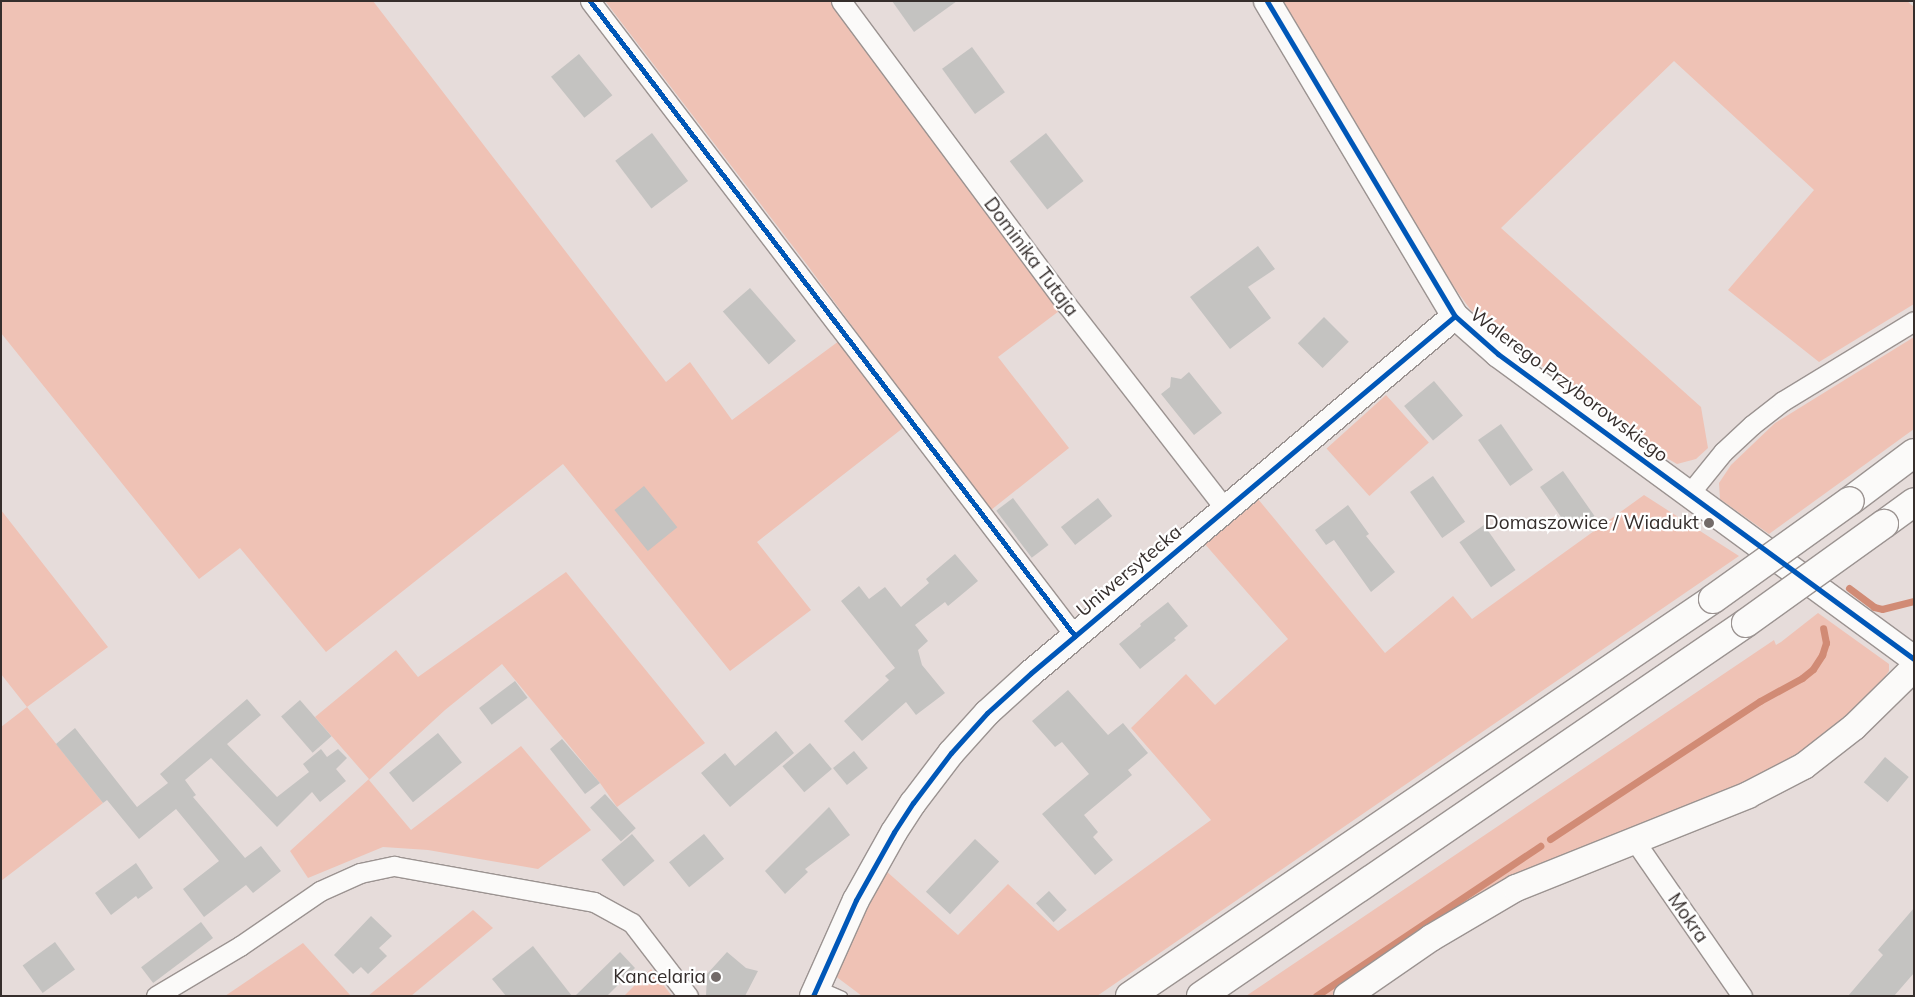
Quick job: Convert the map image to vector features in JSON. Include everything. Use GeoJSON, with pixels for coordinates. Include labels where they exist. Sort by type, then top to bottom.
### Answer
{"type":"FeatureCollection","features":[{"type":"Feature","properties":{"kind":"highway"},"geometry":{"type":"LineString","coordinates":[[1130,996],[1713,599],[1914,453]]}},
{"type":"Feature","properties":{"kind":"highway"},"geometry":{"type":"LineString","coordinates":[[1201,996],[1746,623],[1914,502]]}},
{"type":"Feature","properties":{"kind":"street"},"geometry":{"type":"LineString","coordinates":[[590,1],[1075,636]]}},
{"type":"Feature","properties":{"kind":"street","name":"Dominika Tutaja"},"geometry":{"type":"LineString","coordinates":[[841,1],[1067,305],[1226,510]]}},
{"type":"Feature","properties":{"kind":"street","name":"Walerego Przyborowskiego"},"geometry":{"type":"LineString","coordinates":[[1267,1],[1455,316],[1498,354],[1914,658]]}},
{"type":"Feature","properties":{"kind":"street","name":"Uniwersytecka"},"geometry":{"type":"LineString","coordinates":[[816,990],[856,900],[913,803],[951,753],[987,713],[1075,636],[1455,316]]}},
{"type":"Feature","properties":{"kind":"street"},"geometry":{"type":"LineString","coordinates":[[1688,494],[1723,452],[1752,425],[1783,401],[1914,321]]}},
{"type":"Feature","properties":{"kind":"street"},"geometry":{"type":"LineString","coordinates":[[1347,996],[1431,938],[1516,888],[1748,794],[1804,766],[1854,727],[1914,668]]}},
{"type":"Feature","properties":{"kind":"street","name":"Mokra"},"geometry":{"type":"LineString","coordinates":[[1634,840],[1742,996]]}},
{"type":"Feature","properties":{"kind":"street"},"geometry":{"type":"LineString","coordinates":[[156,996],[240,946],[320,891],[360,873],[394,866],[594,902],[632,923],[688,996]]}},
{"type":"Feature","properties":{"kind":"lane"},"geometry":{"type":"LineString","coordinates":[[816,990],[842,996]]}},
{"type":"Feature","properties":{"kind":"shaded area"},"geometry":{"type":"Polygon","coordinates":[[[1,1],[373,1],[666,382],[690,362],[732,420],[839,341],[903,428],[757,542],[811,610],[730,671],[563,464],[326,652],[240,548],[199,579],[1,333],[1,1]]]}},
{"type":"Feature","properties":{"kind":"shaded area"},"geometry":{"type":"Polygon","coordinates":[[[605,1],[841,1],[1067,305],[998,357],[1069,448],[991,510],[919,417],[808,266],[605,1]]]}},
{"type":"Feature","properties":{"kind":"shaded area"},"geometry":{"type":"Polygon","coordinates":[[[1280,1],[1907,1],[1914,7],[1914,304],[1819,362],[1728,290],[1814,190],[1674,61],[1501,228],[1701,407],[1708,448],[1696,459],[1677,464],[1658,453],[1486,324],[1470,309],[1448,279],[1280,1]]]}},
{"type":"Feature","properties":{"kind":"shaded area"},"geometry":{"type":"Polygon","coordinates":[[[1914,337],[1914,429],[1769,534],[1720,499],[1719,483],[1731,465],[1775,423],[1914,337]]]}},
{"type":"Feature","properties":{"kind":"shaded area"},"geometry":{"type":"Polygon","coordinates":[[[1386,395],[1429,443],[1369,496],[1327,449],[1386,395]]]}},
{"type":"Feature","properties":{"kind":"shaded area"},"geometry":{"type":"Polygon","coordinates":[[[1644,495],[1739,556],[1097,996],[862,996],[834,975],[885,870],[958,935],[1008,884],[1058,931],[1211,820],[1131,728],[1186,674],[1215,705],[1288,639],[1204,543],[1258,499],[1385,653],[1453,596],[1472,619],[1644,495]]]}},
{"type":"Feature","properties":{"kind":"shaded area"},"geometry":{"type":"Polygon","coordinates":[[[1,510],[108,647],[27,707],[1,674],[1,510]]]}},
{"type":"Feature","properties":{"kind":"shaded area"},"geometry":{"type":"Polygon","coordinates":[[[566,572],[705,743],[617,807],[600,783],[502,664],[445,710],[369,780],[411,830],[521,746],[591,830],[538,869],[428,850],[383,847],[308,878],[290,851],[369,779],[315,717],[396,650],[418,677],[566,572]]]}},
{"type":"Feature","properties":{"kind":"shaded area"},"geometry":{"type":"Polygon","coordinates":[[[1818,613],[1889,664],[1889,671],[1877,688],[1816,745],[1767,775],[1449,915],[1332,996],[1246,996],[1774,640],[1776,645],[1781,642],[1818,613]]]}},
{"type":"Feature","properties":{"kind":"shaded area"},"geometry":{"type":"Polygon","coordinates":[[[27,707],[103,803],[1,881],[1,727],[27,707]]]}},
{"type":"Feature","properties":{"kind":"shaded area"},"geometry":{"type":"Polygon","coordinates":[[[473,910],[493,928],[411,996],[368,996],[473,910]]]}},
{"type":"Feature","properties":{"kind":"shaded area"},"geometry":{"type":"Polygon","coordinates":[[[303,943],[351,996],[225,996],[303,943]]]}},
{"type":"Feature","properties":{"kind":"shaded area"},"geometry":{"type":"Polygon","coordinates":[[[651,969],[672,996],[624,996],[651,969]]]}},
{"type":"Feature","properties":{"kind":"building"},"geometry":{"type":"Polygon","coordinates":[[[892,1],[957,1],[914,32],[892,1]]]}},
{"type":"Feature","properties":{"kind":"building"},"geometry":{"type":"Polygon","coordinates":[[[972,47],[1005,92],[975,114],[942,69],[972,47]]]}},
{"type":"Feature","properties":{"kind":"building"},"geometry":{"type":"Polygon","coordinates":[[[579,54],[612,95],[584,118],[551,77],[579,54]]]}},
{"type":"Feature","properties":{"kind":"building"},"geometry":{"type":"Polygon","coordinates":[[[652,133],[688,181],[651,209],[615,161],[652,133]]]}},
{"type":"Feature","properties":{"kind":"building"},"geometry":{"type":"Polygon","coordinates":[[[1046,133],[1084,181],[1047,209],[1010,161],[1046,133]]]}},
{"type":"Feature","properties":{"kind":"building"},"geometry":{"type":"Polygon","coordinates":[[[1258,246],[1275,269],[1248,287],[1271,318],[1230,349],[1190,297],[1258,246]]]}},
{"type":"Feature","properties":{"kind":"building"},"geometry":{"type":"Polygon","coordinates":[[[750,288],[796,341],[769,364],[723,312],[750,288]]]}},
{"type":"Feature","properties":{"kind":"building"},"geometry":{"type":"Polygon","coordinates":[[[1324,317],[1349,342],[1323,368],[1298,343],[1324,317]]]}},
{"type":"Feature","properties":{"kind":"building"},"geometry":{"type":"Polygon","coordinates":[[[1189,372],[1222,413],[1194,435],[1161,394],[1170,387],[1171,377],[1181,379],[1189,372]]]}},
{"type":"Feature","properties":{"kind":"building"},"geometry":{"type":"Polygon","coordinates":[[[1434,381],[1463,415],[1433,441],[1404,406],[1434,381]]]}},
{"type":"Feature","properties":{"kind":"building"},"geometry":{"type":"Polygon","coordinates":[[[1501,424],[1533,470],[1510,486],[1478,440],[1501,424]]]}},
{"type":"Feature","properties":{"kind":"building"},"geometry":{"type":"Polygon","coordinates":[[[1563,471],[1595,516],[1572,532],[1540,487],[1563,471]]]}},
{"type":"Feature","properties":{"kind":"building"},"geometry":{"type":"Polygon","coordinates":[[[1433,476],[1465,522],[1442,538],[1410,492],[1433,476]]]}},
{"type":"Feature","properties":{"kind":"building"},"geometry":{"type":"Polygon","coordinates":[[[644,486],[677,527],[648,551],[614,510],[644,486]]]}},
{"type":"Feature","properties":{"kind":"building"},"geometry":{"type":"Polygon","coordinates":[[[1013,498],[1049,545],[1032,558],[996,511],[1013,498]]]}},
{"type":"Feature","properties":{"kind":"building"},"geometry":{"type":"Polygon","coordinates":[[[1098,498],[1112,516],[1075,545],[1061,527],[1098,498]]]}},
{"type":"Feature","properties":{"kind":"building"},"geometry":{"type":"Polygon","coordinates":[[[1348,505],[1369,534],[1366,536],[1395,572],[1371,592],[1334,540],[1326,545],[1315,530],[1348,505]]]}},
{"type":"Feature","properties":{"kind":"building"},"geometry":{"type":"Polygon","coordinates":[[[1484,525],[1516,570],[1491,587],[1459,542],[1484,525]]]}},
{"type":"Feature","properties":{"kind":"building"},"geometry":{"type":"Polygon","coordinates":[[[955,554],[978,581],[948,606],[945,602],[915,625],[928,641],[918,650],[922,665],[945,693],[916,715],[906,702],[862,741],[844,721],[889,680],[885,676],[895,668],[841,601],[859,586],[869,599],[885,587],[901,607],[929,583],[926,579],[955,554]]]}},
{"type":"Feature","properties":{"kind":"building"},"geometry":{"type":"Polygon","coordinates":[[[1168,602],[1188,626],[1174,638],[1176,640],[1140,669],[1119,644],[1141,626],[1140,624],[1168,602]]]}},
{"type":"Feature","properties":{"kind":"building"},"geometry":{"type":"Polygon","coordinates":[[[515,681],[528,698],[492,725],[479,708],[515,681]]]}},
{"type":"Feature","properties":{"kind":"building"},"geometry":{"type":"Polygon","coordinates":[[[1068,690],[1108,735],[1123,723],[1148,753],[1128,770],[1132,775],[1084,815],[1098,832],[1093,837],[1113,860],[1095,875],[1042,814],[1089,774],[1062,742],[1055,747],[1032,721],[1068,690]]]}},
{"type":"Feature","properties":{"kind":"building"},"geometry":{"type":"Polygon","coordinates":[[[247,699],[261,715],[227,744],[277,797],[309,772],[303,764],[321,749],[327,757],[338,749],[347,758],[336,769],[346,781],[320,802],[312,792],[277,827],[211,758],[185,780],[196,795],[193,797],[245,858],[261,846],[281,871],[253,893],[246,885],[204,917],[183,889],[219,861],[176,809],[139,839],[107,800],[103,803],[56,744],[75,728],[137,807],[168,783],[160,774],[247,699]]]}},
{"type":"Feature","properties":{"kind":"building"},"geometry":{"type":"Polygon","coordinates":[[[300,700],[331,736],[313,753],[281,716],[300,700]]]}},
{"type":"Feature","properties":{"kind":"building"},"geometry":{"type":"Polygon","coordinates":[[[776,731],[794,753],[730,807],[701,773],[725,753],[735,766],[776,731]]]}},
{"type":"Feature","properties":{"kind":"building"},"geometry":{"type":"Polygon","coordinates":[[[438,733],[462,763],[413,802],[389,773],[438,733]]]}},
{"type":"Feature","properties":{"kind":"building"},"geometry":{"type":"Polygon","coordinates":[[[562,739],[600,783],[585,794],[550,749],[562,739]]]}},
{"type":"Feature","properties":{"kind":"building"},"geometry":{"type":"Polygon","coordinates":[[[810,743],[832,769],[804,792],[782,766],[810,743]]]}},
{"type":"Feature","properties":{"kind":"building"},"geometry":{"type":"Polygon","coordinates":[[[854,751],[868,768],[847,785],[833,768],[854,751]]]}},
{"type":"Feature","properties":{"kind":"building"},"geometry":{"type":"Polygon","coordinates":[[[1885,757],[1909,777],[1888,802],[1864,782],[1885,757]]]}},
{"type":"Feature","properties":{"kind":"building"},"geometry":{"type":"Polygon","coordinates":[[[605,794],[636,828],[621,842],[590,807],[605,794]]]}},
{"type":"Feature","properties":{"kind":"building"},"geometry":{"type":"Polygon","coordinates":[[[829,807],[850,835],[805,869],[808,872],[785,894],[765,871],[829,807]]]}},
{"type":"Feature","properties":{"kind":"building"},"geometry":{"type":"Polygon","coordinates":[[[632,834],[654,861],[624,887],[601,860],[632,834]]]}},
{"type":"Feature","properties":{"kind":"building"},"geometry":{"type":"Polygon","coordinates":[[[704,834],[724,859],[689,887],[669,862],[704,834]]]}},
{"type":"Feature","properties":{"kind":"building"},"geometry":{"type":"Polygon","coordinates":[[[975,839],[999,862],[950,914],[926,892],[975,839]]]}},
{"type":"Feature","properties":{"kind":"building"},"geometry":{"type":"Polygon","coordinates":[[[136,863],[153,888],[138,899],[136,896],[111,915],[95,893],[136,863]]]}},
{"type":"Feature","properties":{"kind":"building"},"geometry":{"type":"Polygon","coordinates":[[[1049,891],[1067,910],[1054,922],[1036,903],[1049,891]]]}},
{"type":"Feature","properties":{"kind":"building"},"geometry":{"type":"Polygon","coordinates":[[[1914,908],[1914,973],[1894,996],[1848,996],[1883,955],[1878,950],[1914,908]]]}},
{"type":"Feature","properties":{"kind":"building"},"geometry":{"type":"Polygon","coordinates":[[[371,916],[392,936],[379,948],[387,956],[368,974],[361,967],[353,974],[334,955],[371,916]]]}},
{"type":"Feature","properties":{"kind":"building"},"geometry":{"type":"Polygon","coordinates":[[[201,922],[213,938],[153,983],[141,967],[201,922]]]}},
{"type":"Feature","properties":{"kind":"building"},"geometry":{"type":"Polygon","coordinates":[[[55,942],[75,970],[43,993],[23,966],[55,942]]]}},
{"type":"Feature","properties":{"kind":"building"},"geometry":{"type":"Polygon","coordinates":[[[533,946],[572,996],[506,996],[492,979],[533,946]]]}},
{"type":"Feature","properties":{"kind":"building"},"geometry":{"type":"Polygon","coordinates":[[[620,952],[635,968],[607,996],[575,996],[620,952]]]}},
{"type":"Feature","properties":{"kind":"building"},"geometry":{"type":"Polygon","coordinates":[[[727,952],[746,968],[758,971],[745,996],[706,996],[707,974],[727,952]]]}},
{"type":"Feature","properties":{"kind":"waterway"},"geometry":{"type":"LineString","coordinates":[[1849,588],[1874,607],[1882,609],[1914,601]]}},
{"type":"Feature","properties":{"kind":"waterway"},"geometry":{"type":"LineString","coordinates":[[1550,839],[1760,701],[1802,678],[1813,669],[1822,655],[1826,643],[1823,628]]}},
{"type":"Feature","properties":{"kind":"waterway"},"geometry":{"type":"LineString","coordinates":[[1316,996],[1540,846]]}},
{"type":"Feature","properties":{"kind":"cycle path"},"geometry":{"type":"LineString","coordinates":[[590,1],[1075,636]]}},
{"type":"Feature","properties":{"kind":"cycle path"},"geometry":{"type":"LineString","coordinates":[[1267,1],[1455,316],[1498,354],[1914,659]]}},
{"type":"Feature","properties":{"kind":"cycle path"},"geometry":{"type":"LineString","coordinates":[[813,996],[856,900],[894,832],[913,803],[951,753],[987,713],[1031,673],[1455,316]]}},
{"type":"Feature","properties":{"kind":"place","name":"Domaszowice / Wiadukt"},"geometry":{"type":"Point","coordinates":[1709,523]}},
{"type":"Feature","properties":{"kind":"place","name":"Kancelaria"},"geometry":{"type":"Point","coordinates":[716,977]}}]}
